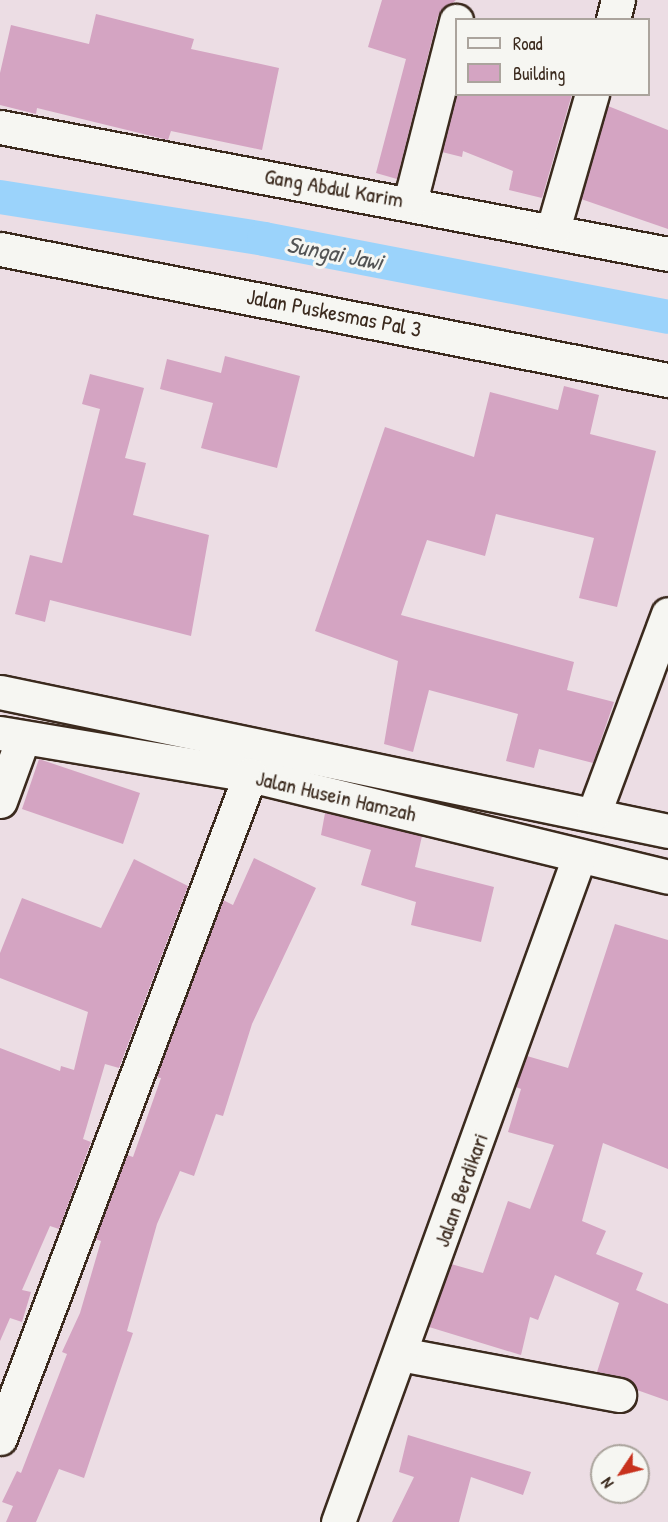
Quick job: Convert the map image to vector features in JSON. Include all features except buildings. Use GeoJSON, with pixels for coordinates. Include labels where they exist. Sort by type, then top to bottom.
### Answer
{"type":"FeatureCollection","features":[{"type":"Feature","properties":{"kind":"street"},"geometry":{"type":"LineString","coordinates":[[458,18],[462,0]]}},
{"type":"Feature","properties":{"kind":"street"},"geometry":{"type":"LineString","coordinates":[[614,18],[618,0]]}},
{"type":"Feature","properties":{"kind":"street"},"geometry":{"type":"LineString","coordinates":[[410,202],[455,28]]}},
{"type":"Feature","properties":{"kind":"street"},"geometry":{"type":"LineString","coordinates":[[553,230],[590,96]]}},
{"type":"Feature","properties":{"kind":"street","name":"Gang Abdul Karim"},"geometry":{"type":"LineString","coordinates":[[0,127],[410,202],[668,254]]}},
{"type":"Feature","properties":{"kind":"street","name":"Jalan Puskesmas Pal 3"},"geometry":{"type":"LineString","coordinates":[[0,249],[668,380]]}},
{"type":"Feature","properties":{"kind":"street"},"geometry":{"type":"LineString","coordinates":[[594,813],[668,614]]}},
{"type":"Feature","properties":{"kind":"street","name":"Jalan Husein Hamzah"},"geometry":{"type":"LineString","coordinates":[[0,692],[395,793],[579,857],[668,877]]}},
{"type":"Feature","properties":{"kind":"street"},"geometry":{"type":"LineString","coordinates":[[0,801],[11,735]]}},
{"type":"Feature","properties":{"kind":"street","name":"Jalan Husein Hamzah"},"geometry":{"type":"LineString","coordinates":[[11,735],[250,775],[395,793],[594,813],[668,831]]}},
{"type":"Feature","properties":{"kind":"street"},"geometry":{"type":"LineString","coordinates":[[0,1438],[250,775]]}},
{"type":"Feature","properties":{"kind":"street","name":"Jalan Berdikari"},"geometry":{"type":"LineString","coordinates":[[338,1522],[579,857]]}},
{"type":"Feature","properties":{"kind":"street"},"geometry":{"type":"LineString","coordinates":[[400,1354],[619,1395]]}},
{"type":"Feature","properties":{"kind":"waterway","name":"Sungai Jawi"},"geometry":{"type":"LineString","coordinates":[[0,197],[264,239],[668,317]]}}]}
